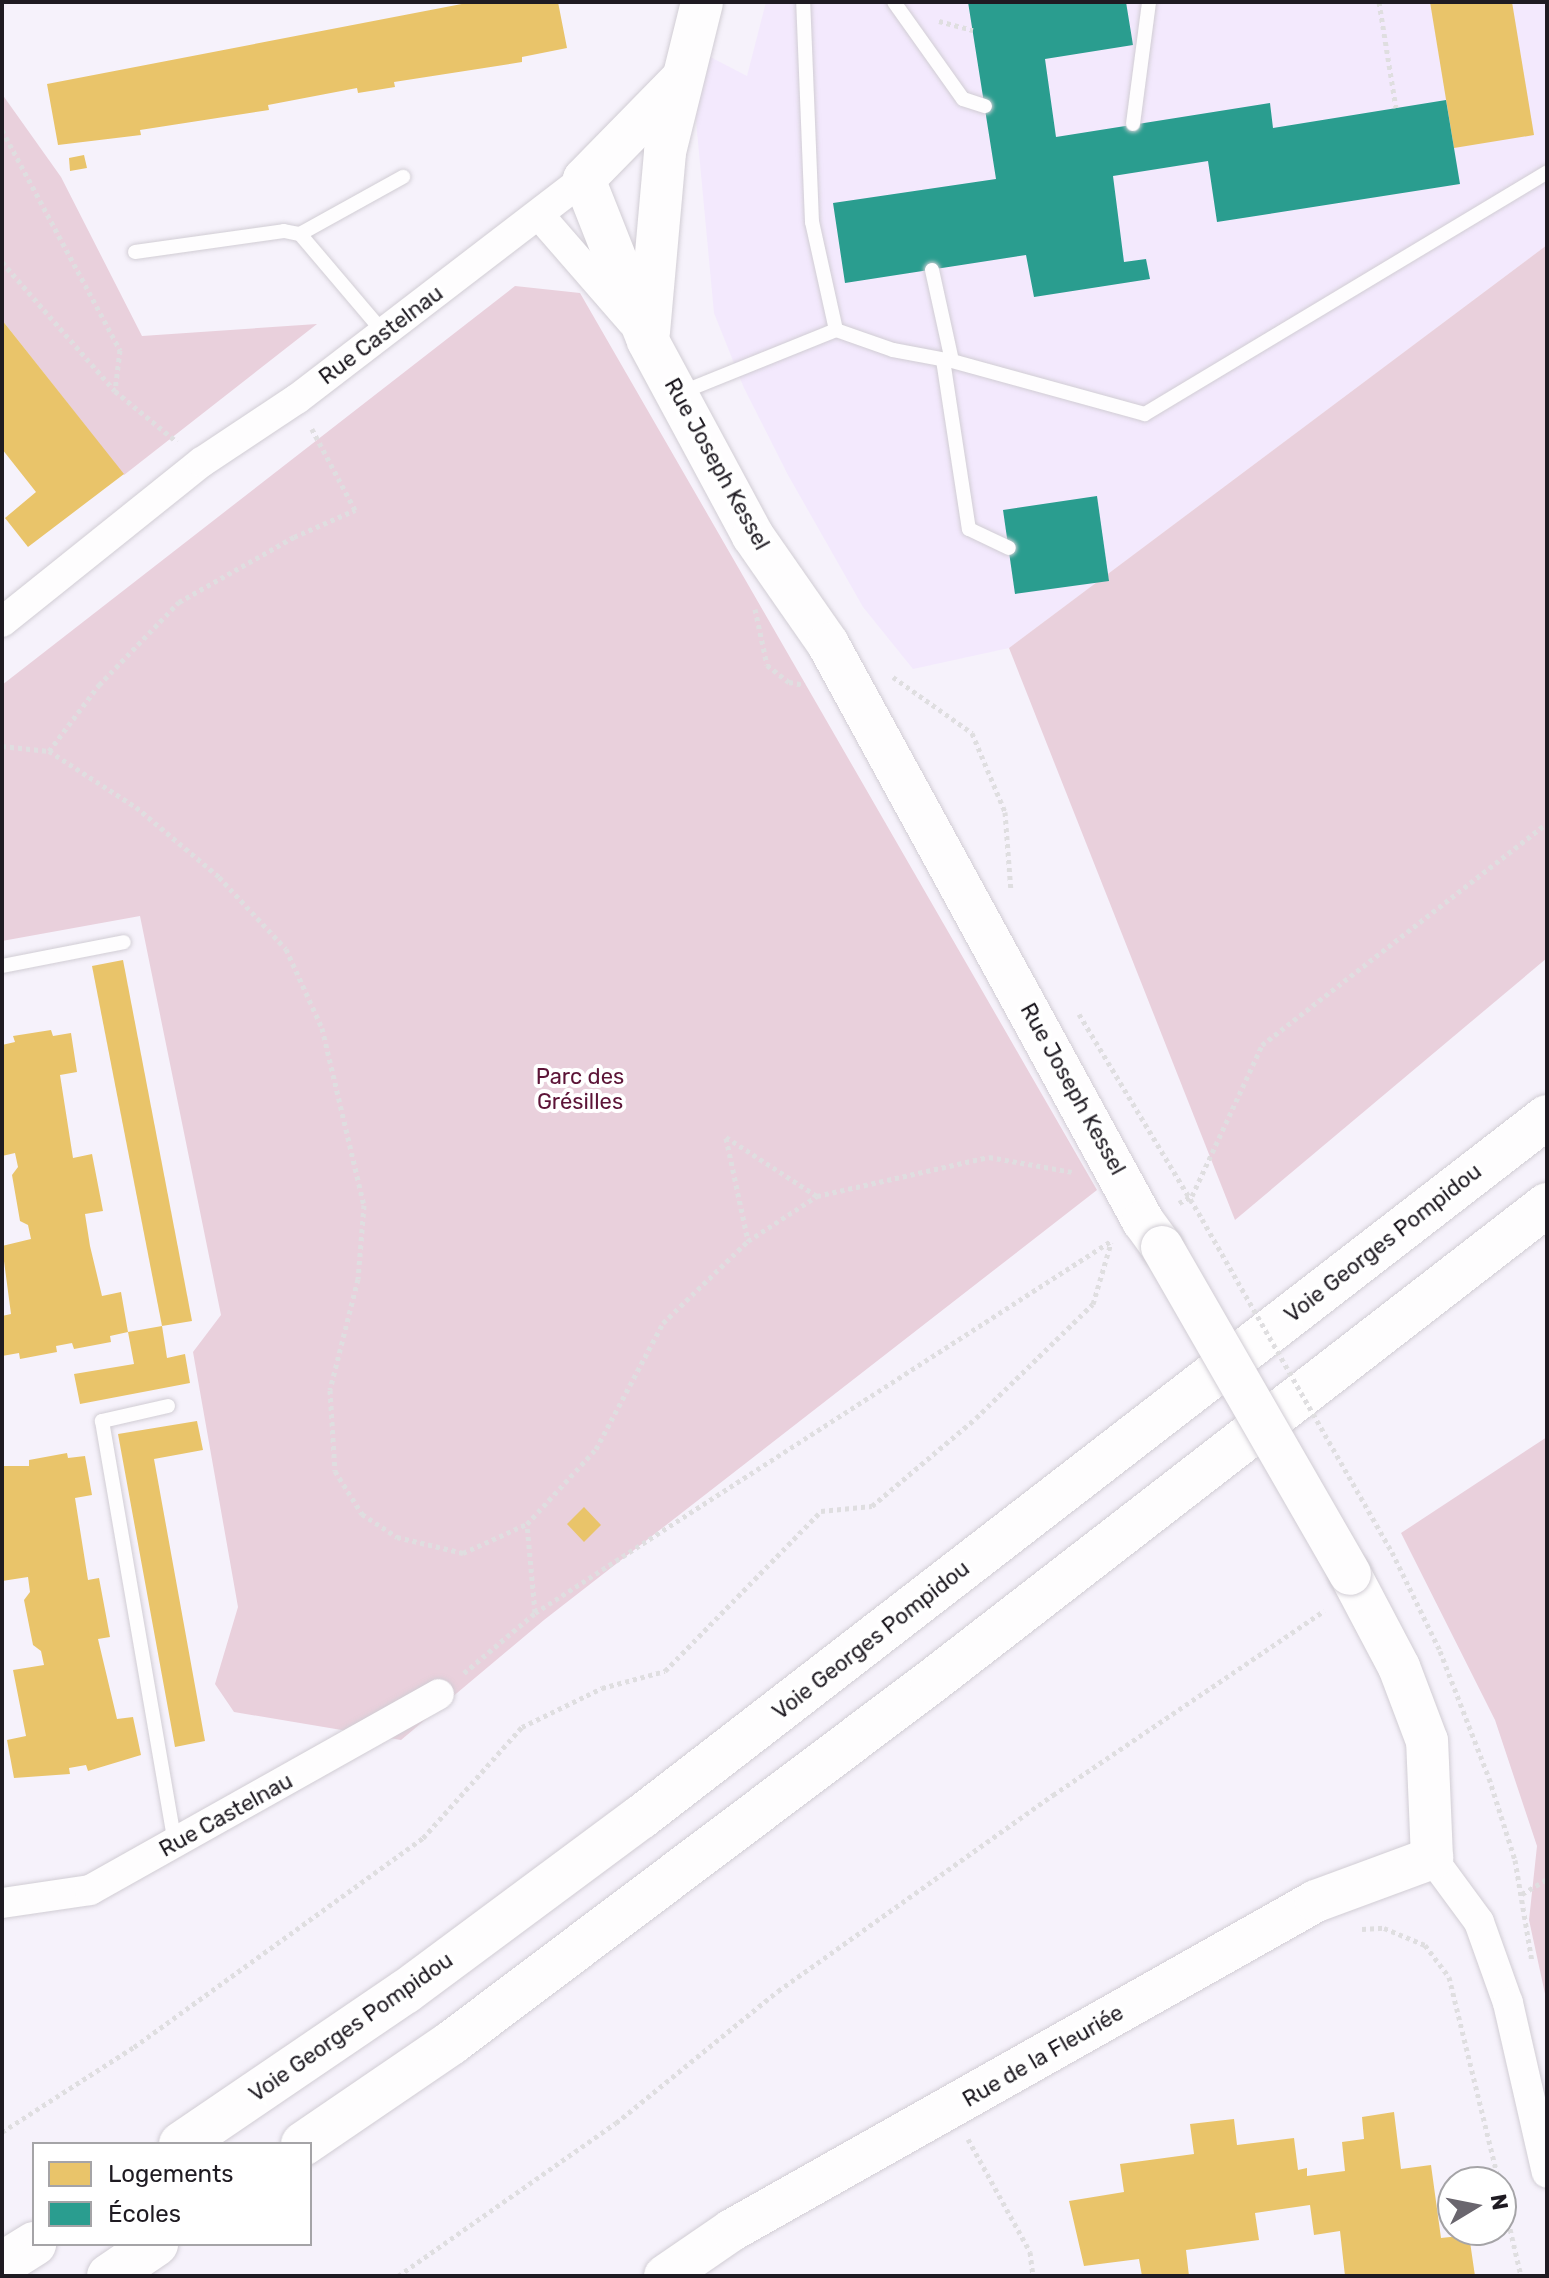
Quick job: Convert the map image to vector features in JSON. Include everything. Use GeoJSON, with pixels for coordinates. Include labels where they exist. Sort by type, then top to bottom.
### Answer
{"type":"FeatureCollection","features":[{"type":"Feature","properties":{"kind":"highway","name":"Voie Georges Pompidou"},"geometry":{"type":"LineString","coordinates":[[184,2142],[405,1992],[641,1817],[1547,1117]]}},
{"type":"Feature","properties":{"kind":"highway"},"geometry":{"type":"LineString","coordinates":[[306,2142],[501,2005],[1547,1205]]}},
{"type":"Feature","properties":{"kind":"highway"},"geometry":{"type":"LineString","coordinates":[[1421,1303],[1547,1223]]}},
{"type":"Feature","properties":{"kind":"highway"},"geometry":{"type":"LineString","coordinates":[[2,2264],[32,2245]]}},
{"type":"Feature","properties":{"kind":"highway"},"geometry":{"type":"LineString","coordinates":[[109,2276],[153,2246]]}},
{"type":"Feature","properties":{"kind":"street","name":"Rue Castelnau"},"geometry":{"type":"LineString","coordinates":[[2,622],[202,462],[297,399],[584,179],[682,79],[702,2]]}},
{"type":"Feature","properties":{"kind":"street"},"geometry":{"type":"LineString","coordinates":[[648,341],[665,152],[682,79]]}},
{"type":"Feature","properties":{"kind":"street","name":"Rue Joseph Kessel"},"geometry":{"type":"LineString","coordinates":[[584,179],[648,341],[679,393],[753,536],[828,644],[1124,1181],[1139,1236],[1356,1584],[1427,1741],[1432,1858]]}},
{"type":"Feature","properties":{"kind":"street","name":"Rue Joseph Kessel"},"geometry":{"type":"LineString","coordinates":[[539,215],[648,341]]}},
{"type":"Feature","properties":{"kind":"street","name":"Rue Castelnau"},"geometry":{"type":"LineString","coordinates":[[2,1903],[90,1890],[439,1694]]}},
{"type":"Feature","properties":{"kind":"street"},"geometry":{"type":"LineString","coordinates":[[1432,1858],[1467,1902],[1484,1936],[1508,2003],[1547,2173]]}},
{"type":"Feature","properties":{"kind":"street","name":"Rue de la Fleuriée"},"geometry":{"type":"LineString","coordinates":[[665,2276],[732,2230],[1316,1901],[1432,1858]]}},
{"type":"Feature","properties":{"kind":"lane"},"geometry":{"type":"LineString","coordinates":[[803,2],[812,222],[836,330]]}},
{"type":"Feature","properties":{"kind":"lane"},"geometry":{"type":"LineString","coordinates":[[894,2],[963,99],[985,106]]}},
{"type":"Feature","properties":{"kind":"lane"},"geometry":{"type":"LineString","coordinates":[[1133,124],[1149,2]]}},
{"type":"Feature","properties":{"kind":"lane"},"geometry":{"type":"LineString","coordinates":[[679,393],[836,330],[893,350],[947,361],[1145,414],[1547,172]]}},
{"type":"Feature","properties":{"kind":"lane"},"geometry":{"type":"LineString","coordinates":[[300,234],[403,177]]}},
{"type":"Feature","properties":{"kind":"lane"},"geometry":{"type":"LineString","coordinates":[[135,252],[284,231],[300,234],[384,333]]}},
{"type":"Feature","properties":{"kind":"lane"},"geometry":{"type":"LineString","coordinates":[[932,270],[969,529],[1009,548]]}},
{"type":"Feature","properties":{"kind":"lane"},"geometry":{"type":"LineString","coordinates":[[2,966],[124,942]]}},
{"type":"Feature","properties":{"kind":"lane"},"geometry":{"type":"LineString","coordinates":[[168,1406],[102,1421],[175,1843]]}},
{"type":"Feature","properties":{"kind":"path"},"geometry":{"type":"LineString","coordinates":[[1379,2],[1396,108]]}},
{"type":"Feature","properties":{"kind":"path"},"geometry":{"type":"LineString","coordinates":[[2,130],[120,350],[115,391]]}},
{"type":"Feature","properties":{"kind":"path"},"geometry":{"type":"LineString","coordinates":[[2,262],[115,391],[202,462]]}},
{"type":"Feature","properties":{"kind":"path"},"geometry":{"type":"LineString","coordinates":[[49,751],[99,685],[179,602],[294,537],[355,510],[297,399]]}},
{"type":"Feature","properties":{"kind":"path"},"geometry":{"type":"LineString","coordinates":[[913,691],[972,733],[1005,812],[1012,907]]}},
{"type":"Feature","properties":{"kind":"path"},"geometry":{"type":"LineString","coordinates":[[2,746],[49,751],[136,807],[219,877],[286,949],[322,1028],[364,1205],[358,1279],[330,1390],[335,1471],[362,1514],[397,1537],[463,1553],[527,1524],[596,1449],[663,1323],[748,1241],[817,1196],[989,1157],[1124,1181]]}},
{"type":"Feature","properties":{"kind":"path"},"geometry":{"type":"LineString","coordinates":[[439,1694],[535,1613],[1139,1236],[1192,1196],[1262,1045],[1547,823]]}},
{"type":"Feature","properties":{"kind":"path"},"geometry":{"type":"LineString","coordinates":[[1076,1008],[1192,1196],[1202,1219],[1392,1552],[1440,1651],[1484,1764],[1522,1894],[1533,1968]]}},
{"type":"Feature","properties":{"kind":"path"},"geometry":{"type":"LineString","coordinates":[[748,1241],[726,1137],[817,1196]]}},
{"type":"Feature","properties":{"kind":"path"},"geometry":{"type":"LineString","coordinates":[[2,2132],[134,2047],[423,1838],[522,1727],[602,1688],[665,1671],[821,1511],[872,1506],[976,1418],[1093,1304],[1139,1236]]}},
{"type":"Feature","properties":{"kind":"path"},"geometry":{"type":"LineString","coordinates":[[527,1524],[535,1613]]}},
{"type":"Feature","properties":{"kind":"path"},"geometry":{"type":"LineString","coordinates":[[398,2276],[616,2123],[778,1991],[1053,1795],[1320,1613],[1356,1584]]}},
{"type":"Feature","properties":{"kind":"path"},"geometry":{"type":"LineString","coordinates":[[1522,1894],[1545,1882]]}},
{"type":"Feature","properties":{"kind":"path"},"geometry":{"type":"LineString","coordinates":[[1352,1929],[1384,1928],[1425,1945],[1449,1977],[1495,2166]]}},
{"type":"Feature","properties":{"kind":"path"},"geometry":{"type":"LineString","coordinates":[[955,2145],[981,2131]]}},
{"type":"Feature","properties":{"kind":"path"},"geometry":{"type":"LineString","coordinates":[[967,2138],[1030,2252],[1033,2276]]}},
{"type":"Feature","properties":{"kind":"path"},"geometry":{"type":"LineString","coordinates":[[1514,2246],[1521,2276]]}},
{"type":"Feature","properties":{"kind":"shaded area"},"geometry":{"type":"Polygon","coordinates":[[[766,2],[1547,2],[1547,245],[1009,648],[913,669],[863,607],[788,475],[744,388],[714,313],[689,46],[747,76],[766,2]]]}},
{"type":"Feature","properties":{"kind":"green space"},"geometry":{"type":"Polygon","coordinates":[[[2,94],[61,177],[142,336],[317,324],[124,475],[2,320],[2,94]]]}},
{"type":"Feature","properties":{"kind":"green space"},"geometry":{"type":"Polygon","coordinates":[[[1547,245],[1547,958],[1235,1220],[1009,648],[1547,245]]]}},
{"type":"Feature","properties":{"kind":"green space","name":"Parc des Grésilles"},"geometry":{"type":"Polygon","coordinates":[[[515,286],[580,293],[1097,1190],[544,1620],[401,1740],[234,1712],[215,1684],[238,1607],[193,1352],[221,1315],[140,916],[2,941],[2,685],[515,286]]]}},
{"type":"Feature","properties":{"kind":"green space"},"geometry":{"type":"Polygon","coordinates":[[[1547,1437],[1547,2003],[1529,1920],[1537,1846],[1495,1720],[1401,1533],[1547,1437]]]}},
{"type":"Feature","properties":{"kind":"building: Logements"},"geometry":{"type":"Polygon","coordinates":[[[472,2],[558,2],[567,48],[522,57],[522,62],[394,82],[395,87],[358,93],[357,88],[268,105],[269,110],[140,130],[141,135],[58,145],[47,84],[472,2]]]}},
{"type":"Feature","properties":{"kind":"building: Logements"},"geometry":{"type":"Polygon","coordinates":[[[1430,2],[1512,2],[1534,135],[1454,148],[1430,2]]]}},
{"type":"Feature","properties":{"kind":"building: Logements"},"geometry":{"type":"Polygon","coordinates":[[[84,155],[87,168],[70,171],[69,158],[84,155]]]}},
{"type":"Feature","properties":{"kind":"building: Logements"},"geometry":{"type":"Polygon","coordinates":[[[2,320],[124,474],[28,547],[5,518],[36,492],[2,449],[2,320]]]}},
{"type":"Feature","properties":{"kind":"building: Logements"},"geometry":{"type":"Polygon","coordinates":[[[123,960],[192,1321],[162,1326],[92,966],[123,960]]]}},
{"type":"Feature","properties":{"kind":"building: Logements"},"geometry":{"type":"Polygon","coordinates":[[[51,1030],[53,1036],[71,1033],[77,1072],[60,1075],[73,1158],[92,1154],[103,1211],[85,1214],[90,1246],[102,1296],[121,1292],[128,1332],[110,1336],[111,1342],[74,1349],[72,1343],[56,1346],[57,1352],[20,1359],[19,1353],[2,1356],[2,1316],[11,1314],[2,1246],[31,1239],[28,1225],[20,1221],[12,1175],[18,1167],[15,1153],[2,1156],[2,1045],[15,1042],[13,1036],[51,1030]]]}},
{"type":"Feature","properties":{"kind":"building: Logements"},"geometry":{"type":"Polygon","coordinates":[[[162,1326],[167,1358],[185,1354],[190,1383],[80,1404],[74,1374],[134,1364],[128,1332],[162,1326]]]}},
{"type":"Feature","properties":{"kind":"building: Logements"},"geometry":{"type":"Polygon","coordinates":[[[197,1421],[203,1450],[154,1459],[205,1741],[175,1747],[118,1434],[197,1421]]]}},
{"type":"Feature","properties":{"kind":"building: Logements"},"geometry":{"type":"Polygon","coordinates":[[[67,1453],[68,1458],[85,1456],[92,1495],[75,1498],[88,1580],[99,1578],[110,1637],[98,1639],[117,1719],[133,1717],[141,1755],[88,1771],[86,1765],[69,1768],[70,1774],[14,1778],[7,1740],[26,1736],[13,1670],[44,1665],[41,1651],[33,1645],[24,1600],[30,1592],[28,1577],[2,1581],[2,1466],[29,1466],[29,1460],[67,1453]]]}},
{"type":"Feature","properties":{"kind":"building: Logements"},"geometry":{"type":"Polygon","coordinates":[[[584,1507],[601,1525],[584,1542],[567,1524],[584,1507]]]}},
{"type":"Feature","properties":{"kind":"building: Logements"},"geometry":{"type":"Polygon","coordinates":[[[1394,2112],[1401,2169],[1431,2165],[1437,2209],[1437,2246],[1471,2246],[1475,2276],[1345,2276],[1340,2231],[1314,2235],[1310,2205],[1255,2213],[1259,2240],[1186,2250],[1189,2276],[1142,2276],[1139,2259],[1084,2266],[1069,2201],[1124,2192],[1120,2164],[1194,2154],[1190,2124],[1234,2119],[1237,2145],[1294,2138],[1298,2170],[1307,2168],[1307,2176],[1345,2171],[1342,2142],[1364,2139],[1362,2117],[1394,2112]]]}},
{"type":"Feature","properties":{"kind":"building: Écoles"},"geometry":{"type":"Polygon","coordinates":[[[968,2],[1126,2],[1133,45],[1045,59],[1056,137],[1270,103],[1273,128],[1446,100],[1460,184],[1217,222],[1208,161],[1113,176],[1124,262],[1146,259],[1150,279],[1034,297],[1026,255],[845,283],[833,203],[996,179],[968,2]]]}},
{"type":"Feature","properties":{"kind":"building: Écoles"},"geometry":{"type":"Polygon","coordinates":[[[1097,496],[1109,581],[1015,594],[1003,510],[1097,496]]]}}]}
